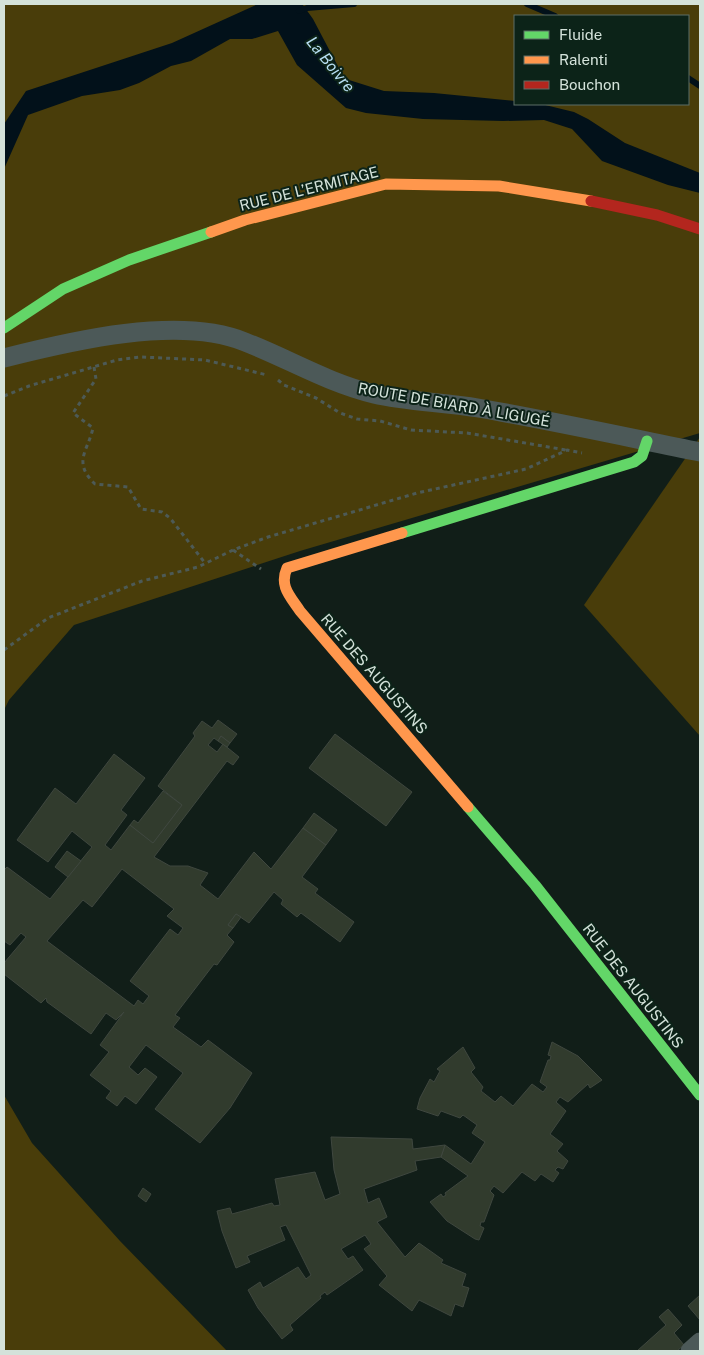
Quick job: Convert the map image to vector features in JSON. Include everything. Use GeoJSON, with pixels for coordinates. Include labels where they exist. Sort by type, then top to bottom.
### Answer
{"type":"FeatureCollection","features":[{"type":"Feature","properties":{"kind":"street","name":"RUE DE L’ERMITAGE"},"geometry":{"type":"LineString","coordinates":[[4,328],[63,289],[129,260],[245,220],[386,184],[500,186],[574,197],[657,215],[700,228]]}},
{"type":"Feature","properties":{"kind":"street","name":"ROUTE DE BIARD À LIGUGÉ"},"geometry":{"type":"LineString","coordinates":[[4,358],[58,344],[123,334],[189,330],[243,341],[340,386],[376,394],[477,407],[700,452]]}},
{"type":"Feature","properties":{"kind":"street","name":"RUE DES AUGUSTINS"},"geometry":{"type":"LineString","coordinates":[[647,441],[639,459],[610,470],[299,563],[287,568],[283,577],[283,586],[300,611],[535,886],[700,1095]]}},
{"type":"Feature","properties":{"kind":"street"},"geometry":{"type":"LineString","coordinates":[[690,1351],[700,1342]]}},
{"type":"Feature","properties":{"kind":"path"},"geometry":{"type":"LineString","coordinates":[[4,396],[29,386],[117,360],[141,356],[205,360],[265,374],[284,385],[316,398],[340,413],[357,419],[380,421],[411,430],[467,432],[584,454],[590,449]]}},
{"type":"Feature","properties":{"kind":"path"},"geometry":{"type":"LineString","coordinates":[[94,367],[96,379],[72,413],[93,428],[81,458],[86,472],[95,484],[128,487],[141,509],[162,512],[185,536],[205,563]]}},
{"type":"Feature","properties":{"kind":"path"},"geometry":{"type":"LineString","coordinates":[[4,650],[48,618],[142,582],[174,574],[205,563],[268,537],[417,493],[526,468],[567,450]]}},
{"type":"Feature","properties":{"kind":"shaded area"},"geometry":{"type":"Polygon","coordinates":[[[4,4],[700,4],[700,433],[300,551],[74,625],[9,700],[4,710],[4,4]]]}},
{"type":"Feature","properties":{"kind":"shaded area"},"geometry":{"type":"Polygon","coordinates":[[[700,437],[700,736],[584,605],[700,437]]]}},
{"type":"Feature","properties":{"kind":"shaded area"},"geometry":{"type":"Polygon","coordinates":[[[4,1095],[32,1143],[120,1241],[227,1351],[4,1351],[4,1095]]]}},
{"type":"Feature","properties":{"kind":"water","name":"La Boivre"},"geometry":{"type":"Polygon","coordinates":[[[258,4],[303,5],[313,19],[343,76],[349,80],[384,91],[434,93],[514,101],[514,105],[545,105],[574,112],[625,143],[700,173],[700,193],[668,185],[602,161],[572,129],[544,120],[423,119],[366,113],[346,108],[297,65],[278,31],[252,39],[230,39],[191,61],[171,66],[139,83],[120,90],[82,96],[28,115],[4,169],[4,124],[26,91],[172,43],[258,4]]]}},
{"type":"Feature","properties":{"kind":"building"},"geometry":{"type":"Polygon","coordinates":[[[218,720],[237,734],[230,743],[221,736],[218,741],[214,738],[208,745],[217,752],[223,744],[239,757],[233,765],[227,761],[154,857],[170,866],[188,866],[208,873],[200,885],[218,899],[254,852],[271,869],[303,828],[326,845],[302,877],[318,889],[315,893],[354,922],[340,942],[301,913],[297,917],[281,904],[283,900],[274,892],[249,923],[236,914],[228,925],[233,928],[227,935],[234,942],[217,965],[214,964],[175,1015],[180,1018],[173,1027],[201,1047],[208,1040],[252,1073],[230,1108],[200,1143],[155,1109],[183,1073],[146,1045],[129,1067],[138,1075],[145,1068],[157,1077],[136,1104],[125,1096],[117,1106],[106,1098],[111,1091],[90,1075],[109,1052],[100,1045],[124,1012],[116,1020],[106,1013],[91,1034],[47,1002],[46,998],[41,1003],[4,974],[4,963],[26,937],[21,933],[10,945],[4,941],[4,870],[7,867],[50,899],[92,847],[72,831],[48,862],[17,840],[55,788],[76,804],[114,754],[145,778],[121,810],[127,815],[105,845],[111,850],[130,825],[153,843],[182,805],[158,786],[195,736],[193,733],[202,721],[212,728],[218,720]],[[122,869],[92,907],[83,900],[47,941],[134,1006],[138,1000],[143,1004],[149,996],[130,981],[170,929],[178,935],[183,928],[167,916],[174,909],[122,869]]]}},
{"type":"Feature","properties":{"kind":"building"},"geometry":{"type":"Polygon","coordinates":[[[335,734],[412,792],[386,826],[309,768],[335,734]]]}},
{"type":"Feature","properties":{"kind":"building"},"geometry":{"type":"Polygon","coordinates":[[[221,736],[230,743],[227,747],[218,741],[221,736]]]}},
{"type":"Feature","properties":{"kind":"building"},"geometry":{"type":"Polygon","coordinates":[[[163,791],[182,805],[153,843],[130,825],[134,820],[138,823],[163,791]]]}},
{"type":"Feature","properties":{"kind":"building"},"geometry":{"type":"Polygon","coordinates":[[[314,813],[337,830],[326,845],[303,828],[314,813]]]}},
{"type":"Feature","properties":{"kind":"building"},"geometry":{"type":"Polygon","coordinates":[[[67,851],[81,861],[68,877],[55,867],[67,851]]]}},
{"type":"Feature","properties":{"kind":"building"},"geometry":{"type":"Polygon","coordinates":[[[236,914],[241,917],[233,928],[228,925],[236,914]]]}},
{"type":"Feature","properties":{"kind":"building"},"geometry":{"type":"Polygon","coordinates":[[[552,1042],[578,1056],[602,1080],[590,1088],[588,1084],[568,1102],[560,1097],[556,1102],[566,1111],[550,1134],[563,1144],[557,1151],[568,1161],[563,1169],[558,1167],[555,1170],[559,1173],[553,1182],[541,1174],[535,1181],[522,1172],[503,1193],[494,1186],[490,1191],[494,1195],[484,1222],[481,1222],[480,1226],[484,1228],[479,1240],[475,1239],[447,1221],[430,1202],[441,1194],[443,1197],[446,1195],[445,1193],[468,1176],[441,1157],[445,1145],[471,1164],[485,1142],[472,1133],[477,1125],[463,1115],[460,1118],[441,1111],[438,1116],[417,1109],[420,1098],[430,1079],[434,1082],[440,1071],[437,1069],[463,1047],[475,1068],[471,1072],[483,1087],[481,1091],[495,1102],[501,1096],[513,1106],[532,1084],[543,1092],[547,1087],[540,1082],[548,1060],[550,1060],[551,1056],[548,1055],[552,1042]]]}},
{"type":"Feature","properties":{"kind":"building"},"geometry":{"type":"Polygon","coordinates":[[[331,1137],[412,1139],[413,1149],[445,1145],[441,1157],[415,1161],[417,1170],[364,1189],[368,1203],[379,1198],[387,1217],[377,1222],[405,1257],[419,1243],[443,1260],[441,1263],[466,1274],[462,1286],[469,1288],[463,1307],[455,1304],[451,1316],[419,1300],[412,1311],[379,1285],[387,1276],[364,1249],[371,1244],[365,1235],[341,1249],[348,1259],[353,1256],[363,1270],[327,1295],[325,1292],[320,1296],[321,1298],[290,1325],[293,1330],[282,1339],[258,1308],[248,1290],[260,1282],[263,1288],[298,1267],[306,1279],[311,1275],[286,1225],[280,1227],[285,1240],[247,1256],[250,1262],[236,1268],[222,1231],[217,1211],[230,1208],[232,1214],[272,1203],[274,1206],[280,1205],[275,1179],[315,1172],[325,1200],[340,1194],[334,1170],[331,1137]]]}},
{"type":"Feature","properties":{"kind":"building"},"geometry":{"type":"Polygon","coordinates":[[[143,1188],[151,1194],[146,1202],[138,1196],[143,1188]]]}},
{"type":"Feature","properties":{"kind":"building"},"geometry":{"type":"Polygon","coordinates":[[[700,1295],[700,1320],[688,1306],[700,1295]]]}},
{"type":"Feature","properties":{"kind":"building"},"geometry":{"type":"Polygon","coordinates":[[[668,1309],[682,1325],[674,1333],[684,1345],[677,1351],[637,1351],[666,1325],[659,1317],[668,1309]]]}},
{"type":"Feature","properties":{"kind":"waterway"},"geometry":{"type":"LineString","coordinates":[[299,11],[307,8],[354,4]]}},
{"type":"Feature","properties":{"kind":"waterway"},"geometry":{"type":"LineString","coordinates":[[527,4],[553,15]]}},
{"type":"Feature","properties":{"kind":"waterway"},"geometry":{"type":"LineString","coordinates":[[689,79],[700,86]]}},
{"type":"Feature","properties":{"kind":"traffic: fast"},"geometry":{"type":"LineString","coordinates":[[4,328],[63,289],[129,260],[211,232]]}},
{"type":"Feature","properties":{"kind":"traffic: fast"},"geometry":{"type":"LineString","coordinates":[[402,533],[634,462],[642,456],[647,441]]}},
{"type":"Feature","properties":{"kind":"traffic: fast"},"geometry":{"type":"LineString","coordinates":[[468,807],[535,885],[700,1095]]}},
{"type":"Feature","properties":{"kind":"traffic: slow"},"geometry":{"type":"LineString","coordinates":[[211,232],[245,220],[386,184],[499,186],[591,201]]}},
{"type":"Feature","properties":{"kind":"traffic: slow"},"geometry":{"type":"LineString","coordinates":[[402,533],[287,568],[284,580],[285,586],[289,596],[300,611],[468,807]]}},
{"type":"Feature","properties":{"kind":"traffic: jam"},"geometry":{"type":"LineString","coordinates":[[591,201],[657,215],[700,229]]}}]}
